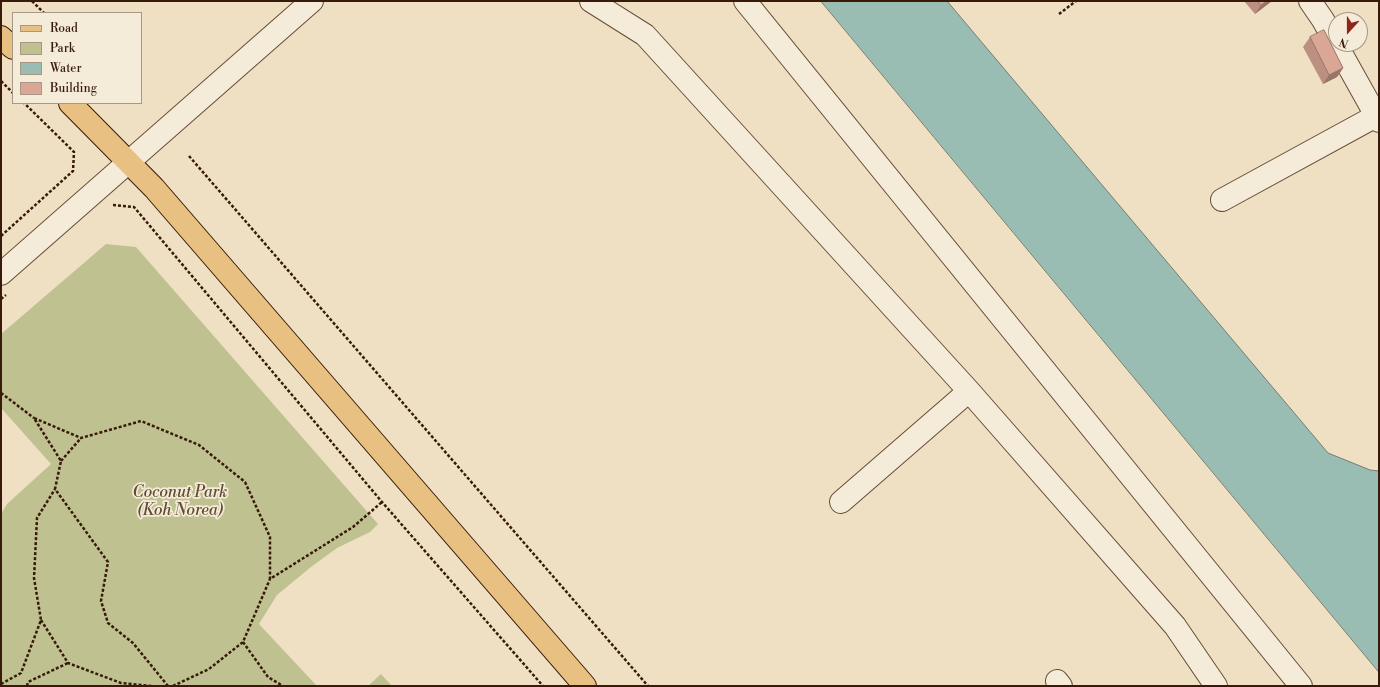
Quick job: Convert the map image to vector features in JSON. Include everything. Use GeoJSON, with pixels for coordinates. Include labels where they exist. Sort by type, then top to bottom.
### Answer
{"type":"FeatureCollection","features":[{"type":"Feature","properties":{"kind":"main road"},"geometry":{"type":"LineString","coordinates":[[1,37],[12,47]]}},
{"type":"Feature","properties":{"kind":"main road"},"geometry":{"type":"LineString","coordinates":[[71,104],[130,163],[585,686]]}},
{"type":"Feature","properties":{"kind":"street"},"geometry":{"type":"LineString","coordinates":[[1,274],[130,163],[312,1]]}},
{"type":"Feature","properties":{"kind":"street"},"geometry":{"type":"LineString","coordinates":[[592,1],[645,36],[969,391],[1175,626],[1216,686]]}},
{"type":"Feature","properties":{"kind":"street"},"geometry":{"type":"LineString","coordinates":[[745,1],[1301,686]]}},
{"type":"Feature","properties":{"kind":"street"},"geometry":{"type":"LineString","coordinates":[[1310,1],[1328,29]]}},
{"type":"Feature","properties":{"kind":"street"},"geometry":{"type":"LineString","coordinates":[[1222,200],[1375,106],[1341,52]]}},
{"type":"Feature","properties":{"kind":"street"},"geometry":{"type":"LineString","coordinates":[[841,502],[969,391]]}},
{"type":"Feature","properties":{"kind":"path"},"geometry":{"type":"LineString","coordinates":[[32,1],[43,12]]}},
{"type":"Feature","properties":{"kind":"path"},"geometry":{"type":"LineString","coordinates":[[1059,14],[1076,1]]}},
{"type":"Feature","properties":{"kind":"path"},"geometry":{"type":"LineString","coordinates":[[1,81],[12,92]]}},
{"type":"Feature","properties":{"kind":"path"},"geometry":{"type":"LineString","coordinates":[[1,236],[73,171],[74,152],[25,104]]}},
{"type":"Feature","properties":{"kind":"path"},"geometry":{"type":"LineString","coordinates":[[189,156],[648,686]]}},
{"type":"Feature","properties":{"kind":"path"},"geometry":{"type":"LineString","coordinates":[[107,205],[134,207],[382,502],[543,686]]}},
{"type":"Feature","properties":{"kind":"path"},"geometry":{"type":"LineString","coordinates":[[1,393],[34,418],[81,438]]}},
{"type":"Feature","properties":{"kind":"path"},"geometry":{"type":"LineString","coordinates":[[34,418],[61,461]]}},
{"type":"Feature","properties":{"kind":"path"},"geometry":{"type":"LineString","coordinates":[[152,686],[121,683],[68,663],[41,620],[34,578],[37,518],[55,488],[61,461],[81,438],[141,422],[199,445],[245,482],[270,537],[270,579],[243,642],[209,669],[174,686]]}},
{"type":"Feature","properties":{"kind":"path"},"geometry":{"type":"LineString","coordinates":[[55,488],[108,562],[101,601],[108,623],[133,643],[168,686]]}},
{"type":"Feature","properties":{"kind":"path"},"geometry":{"type":"LineString","coordinates":[[270,579],[353,527],[382,502]]}},
{"type":"Feature","properties":{"kind":"path"},"geometry":{"type":"LineString","coordinates":[[1,684],[21,673],[41,620]]}},
{"type":"Feature","properties":{"kind":"path"},"geometry":{"type":"LineString","coordinates":[[243,642],[268,677],[283,686]]}},
{"type":"Feature","properties":{"kind":"path"},"geometry":{"type":"LineString","coordinates":[[27,686],[28,682],[68,663]]}},
{"type":"Feature","properties":{"kind":"green space","name":"Coconut Park (Koh Norea)"},"geometry":{"type":"Polygon","coordinates":[[[106,244],[136,247],[378,524],[370,532],[337,548],[277,595],[259,624],[317,686],[1,686],[1,514],[7,504],[51,464],[1,408],[1,334],[106,244]]]}},
{"type":"Feature","properties":{"kind":"green space"},"geometry":{"type":"Polygon","coordinates":[[[381,674],[392,686],[368,686],[381,674]]]}},
{"type":"Feature","properties":{"kind":"water"},"geometry":{"type":"Polygon","coordinates":[[[821,1],[947,1],[1328,453],[1370,470],[1379,471],[1379,672],[821,1]]]}},
{"type":"Feature","properties":{"kind":"building"},"geometry":{"type":"Polygon","coordinates":[[[1258,1],[1267,1],[1261,5],[1258,1]]]}},
{"type":"Feature","properties":{"kind":"building"},"geometry":{"type":"Polygon","coordinates":[[[1324,30],[1328,38],[1328,52],[1335,52],[1343,68],[1329,75],[1310,37],[1324,30]]]}}]}
